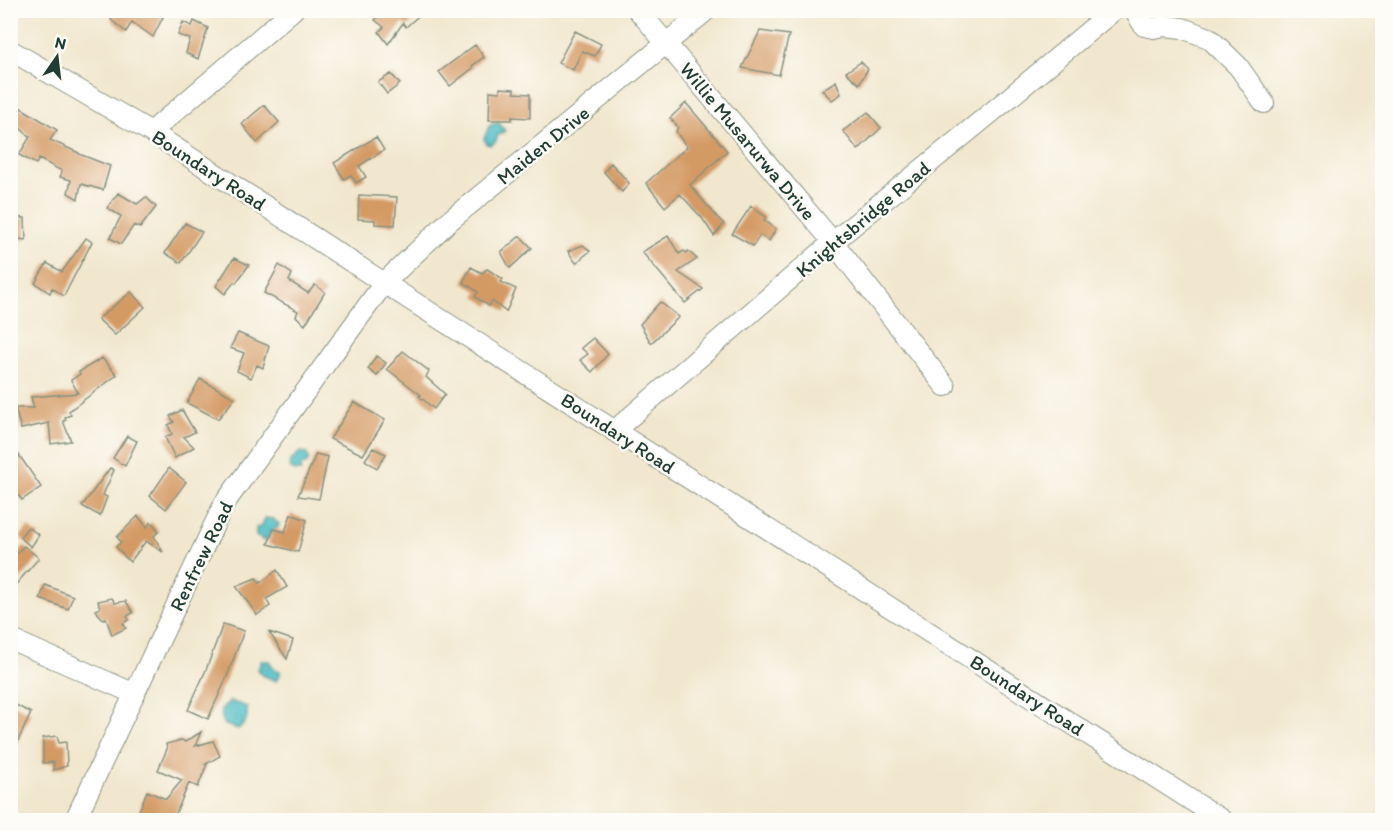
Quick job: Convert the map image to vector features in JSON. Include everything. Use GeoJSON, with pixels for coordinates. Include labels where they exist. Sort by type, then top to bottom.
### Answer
{"type":"FeatureCollection","features":[{"type":"Feature","properties":{"kind":"street"},"geometry":{"type":"LineString","coordinates":[[151,132],[293,10]]}},
{"type":"Feature","properties":{"kind":"street","name":"Willie Musarurwa Drive"},"geometry":{"type":"LineString","coordinates":[[638,10],[833,242],[945,386]]}},
{"type":"Feature","properties":{"kind":"street","name":"Maiden Drive"},"geometry":{"type":"LineString","coordinates":[[384,283],[448,222],[707,10]]}},
{"type":"Feature","properties":{"kind":"street","name":"Knightsbridge Road"},"geometry":{"type":"LineString","coordinates":[[614,431],[833,242],[1114,10]]}},
{"type":"Feature","properties":{"kind":"street"},"geometry":{"type":"LineString","coordinates":[[1134,10],[1144,26],[1182,28],[1209,38],[1238,66],[1264,103]]}},
{"type":"Feature","properties":{"kind":"street","name":"Boundary Road"},"geometry":{"type":"LineString","coordinates":[[10,50],[151,132],[1222,820]]}},
{"type":"Feature","properties":{"kind":"street","name":"Renfrew Road"},"geometry":{"type":"LineString","coordinates":[[75,820],[224,504],[384,283]]}},
{"type":"Feature","properties":{"kind":"street"},"geometry":{"type":"LineString","coordinates":[[10,639],[135,694]]}},
{"type":"Feature","properties":{"kind":"water"},"geometry":{"type":"Polygon","coordinates":[[[499,123],[505,131],[498,135],[496,141],[491,145],[487,144],[484,139],[489,126],[499,123]]]}},
{"type":"Feature","properties":{"kind":"water"},"geometry":{"type":"Polygon","coordinates":[[[300,452],[306,453],[309,459],[301,466],[301,471],[295,471],[290,468],[290,462],[300,452]]]}},
{"type":"Feature","properties":{"kind":"water"},"geometry":{"type":"Polygon","coordinates":[[[265,518],[273,519],[279,524],[264,541],[256,536],[256,528],[262,526],[265,518]]]}},
{"type":"Feature","properties":{"kind":"water"},"geometry":{"type":"Polygon","coordinates":[[[261,661],[269,661],[274,669],[280,671],[276,681],[262,675],[258,670],[261,661]]]}},
{"type":"Feature","properties":{"kind":"water"},"geometry":{"type":"Polygon","coordinates":[[[230,701],[247,707],[246,720],[237,729],[223,724],[221,709],[230,701]]]}},
{"type":"Feature","properties":{"kind":"building"},"geometry":{"type":"Polygon","coordinates":[[[114,10],[153,10],[163,17],[153,37],[132,22],[126,32],[111,20],[117,13],[114,10]]]}},
{"type":"Feature","properties":{"kind":"building"},"geometry":{"type":"Polygon","coordinates":[[[384,10],[425,10],[406,27],[403,23],[388,44],[379,32],[384,27],[375,20],[384,10]]]}},
{"type":"Feature","properties":{"kind":"building"},"geometry":{"type":"Polygon","coordinates":[[[194,21],[208,28],[198,59],[186,53],[190,39],[178,35],[183,22],[192,26],[194,21]]]}},
{"type":"Feature","properties":{"kind":"building"},"geometry":{"type":"Polygon","coordinates":[[[575,31],[601,44],[595,56],[582,51],[573,70],[558,63],[575,31]]]}},
{"type":"Feature","properties":{"kind":"building"},"geometry":{"type":"Polygon","coordinates":[[[760,31],[789,35],[779,75],[742,68],[760,31]]]}},
{"type":"Feature","properties":{"kind":"building"},"geometry":{"type":"Polygon","coordinates":[[[475,45],[484,57],[450,86],[439,72],[475,45]]]}},
{"type":"Feature","properties":{"kind":"building"},"geometry":{"type":"Polygon","coordinates":[[[861,62],[868,69],[859,84],[846,72],[861,62]]]}},
{"type":"Feature","properties":{"kind":"building"},"geometry":{"type":"Polygon","coordinates":[[[391,74],[400,84],[387,94],[378,82],[391,74]]]}},
{"type":"Feature","properties":{"kind":"building"},"geometry":{"type":"Polygon","coordinates":[[[836,81],[841,94],[832,100],[822,90],[836,81]]]}},
{"type":"Feature","properties":{"kind":"building"},"geometry":{"type":"Polygon","coordinates":[[[500,88],[514,89],[514,93],[530,94],[530,118],[512,117],[512,120],[489,120],[490,91],[500,92],[500,88]]]}},
{"type":"Feature","properties":{"kind":"building"},"geometry":{"type":"Polygon","coordinates":[[[10,101],[57,130],[50,140],[110,166],[103,190],[81,184],[78,199],[68,193],[71,180],[60,177],[62,171],[39,159],[36,164],[19,155],[30,137],[10,119],[10,101]]]}},
{"type":"Feature","properties":{"kind":"building"},"geometry":{"type":"Polygon","coordinates":[[[686,103],[727,151],[690,185],[724,224],[714,236],[702,218],[680,194],[665,207],[646,183],[687,147],[676,132],[678,127],[670,118],[686,103]]]}},
{"type":"Feature","properties":{"kind":"building"},"geometry":{"type":"Polygon","coordinates":[[[264,105],[279,122],[257,143],[242,124],[264,105]]]}},
{"type":"Feature","properties":{"kind":"building"},"geometry":{"type":"Polygon","coordinates":[[[868,112],[881,128],[858,150],[843,131],[868,112]]]}},
{"type":"Feature","properties":{"kind":"building"},"geometry":{"type":"Polygon","coordinates":[[[376,137],[384,150],[359,166],[366,177],[356,183],[351,175],[344,179],[334,163],[376,137]]]}},
{"type":"Feature","properties":{"kind":"building"},"geometry":{"type":"Polygon","coordinates":[[[611,163],[629,183],[622,192],[604,172],[611,163]]]}},
{"type":"Feature","properties":{"kind":"building"},"geometry":{"type":"Polygon","coordinates":[[[118,193],[137,204],[146,197],[156,207],[140,228],[134,225],[121,244],[110,238],[121,216],[107,208],[118,193]]]}},
{"type":"Feature","properties":{"kind":"building"},"geometry":{"type":"Polygon","coordinates":[[[359,195],[397,197],[395,225],[375,224],[375,220],[358,219],[359,195]]]}},
{"type":"Feature","properties":{"kind":"building"},"geometry":{"type":"Polygon","coordinates":[[[751,206],[766,217],[764,220],[776,229],[769,241],[760,235],[753,246],[732,234],[751,206]]]}},
{"type":"Feature","properties":{"kind":"building"},"geometry":{"type":"Polygon","coordinates":[[[12,217],[25,218],[26,240],[11,238],[12,217]]]}},
{"type":"Feature","properties":{"kind":"building"},"geometry":{"type":"Polygon","coordinates":[[[185,223],[202,232],[181,263],[165,253],[185,223]]]}},
{"type":"Feature","properties":{"kind":"building"},"geometry":{"type":"Polygon","coordinates":[[[520,236],[532,248],[510,268],[501,252],[520,236]]]}},
{"type":"Feature","properties":{"kind":"building"},"geometry":{"type":"Polygon","coordinates":[[[668,236],[679,254],[688,251],[697,259],[678,272],[703,289],[685,303],[642,252],[668,236]]]}},
{"type":"Feature","properties":{"kind":"building"},"geometry":{"type":"Polygon","coordinates":[[[86,238],[92,242],[64,296],[52,288],[50,293],[35,283],[47,263],[62,272],[86,238]]]}},
{"type":"Feature","properties":{"kind":"building"},"geometry":{"type":"Polygon","coordinates":[[[583,245],[590,251],[576,263],[568,251],[583,245]]]}},
{"type":"Feature","properties":{"kind":"building"},"geometry":{"type":"Polygon","coordinates":[[[234,258],[249,265],[225,294],[216,286],[234,258]]]}},
{"type":"Feature","properties":{"kind":"building"},"geometry":{"type":"Polygon","coordinates":[[[279,265],[292,274],[289,281],[308,293],[315,285],[325,292],[305,325],[296,316],[298,311],[264,293],[279,265]]]}},
{"type":"Feature","properties":{"kind":"building"},"geometry":{"type":"Polygon","coordinates":[[[471,267],[482,273],[487,269],[503,279],[501,282],[516,289],[506,312],[492,301],[489,306],[475,297],[478,292],[463,282],[471,267]]]}},
{"type":"Feature","properties":{"kind":"building"},"geometry":{"type":"Polygon","coordinates":[[[131,292],[145,307],[115,335],[98,319],[131,292]]]}},
{"type":"Feature","properties":{"kind":"building"},"geometry":{"type":"Polygon","coordinates":[[[660,302],[679,317],[651,343],[640,324],[660,302]]]}},
{"type":"Feature","properties":{"kind":"building"},"geometry":{"type":"Polygon","coordinates":[[[238,333],[269,346],[263,368],[257,365],[251,378],[237,371],[244,353],[230,348],[238,333]]]}},
{"type":"Feature","properties":{"kind":"building"},"geometry":{"type":"Polygon","coordinates":[[[593,338],[608,354],[592,372],[580,360],[588,354],[581,348],[593,338]]]}},
{"type":"Feature","properties":{"kind":"building"},"geometry":{"type":"Polygon","coordinates":[[[403,351],[429,371],[426,377],[445,394],[434,409],[419,396],[421,395],[387,369],[403,351]]]}},
{"type":"Feature","properties":{"kind":"building"},"geometry":{"type":"Polygon","coordinates":[[[376,356],[386,363],[377,376],[368,369],[376,356]]]}},
{"type":"Feature","properties":{"kind":"building"},"geometry":{"type":"Polygon","coordinates":[[[102,358],[117,375],[69,411],[71,415],[65,417],[66,420],[63,421],[71,441],[51,444],[49,423],[21,429],[15,408],[34,408],[31,397],[78,393],[71,380],[80,374],[79,372],[102,358]]]}},
{"type":"Feature","properties":{"kind":"building"},"geometry":{"type":"Polygon","coordinates":[[[200,379],[235,398],[218,419],[187,403],[200,379]]]}},
{"type":"Feature","properties":{"kind":"building"},"geometry":{"type":"Polygon","coordinates":[[[354,402],[385,420],[363,455],[330,439],[354,402]]]}},
{"type":"Feature","properties":{"kind":"building"},"geometry":{"type":"Polygon","coordinates":[[[182,410],[195,432],[184,437],[194,447],[175,458],[165,437],[172,434],[168,425],[174,422],[170,416],[182,410]]]}},
{"type":"Feature","properties":{"kind":"building"},"geometry":{"type":"Polygon","coordinates":[[[127,436],[137,441],[125,466],[113,458],[127,436]]]}},
{"type":"Feature","properties":{"kind":"building"},"geometry":{"type":"Polygon","coordinates":[[[373,448],[386,454],[377,468],[365,460],[373,448]]]}},
{"type":"Feature","properties":{"kind":"building"},"geometry":{"type":"Polygon","coordinates":[[[316,454],[328,457],[319,499],[298,496],[316,454]]]}},
{"type":"Feature","properties":{"kind":"building"},"geometry":{"type":"Polygon","coordinates":[[[19,455],[41,487],[22,500],[10,485],[10,458],[19,455]]]}},
{"type":"Feature","properties":{"kind":"building"},"geometry":{"type":"Polygon","coordinates":[[[110,468],[114,470],[103,495],[107,497],[100,516],[82,506],[110,468]]]}},
{"type":"Feature","properties":{"kind":"building"},"geometry":{"type":"Polygon","coordinates":[[[169,468],[186,482],[166,509],[150,496],[169,468]]]}},
{"type":"Feature","properties":{"kind":"building"},"geometry":{"type":"Polygon","coordinates":[[[291,514],[307,520],[298,552],[268,544],[274,529],[285,532],[291,514]]]}},
{"type":"Feature","properties":{"kind":"building"},"geometry":{"type":"Polygon","coordinates":[[[138,516],[147,527],[151,522],[159,531],[154,536],[163,552],[146,541],[130,562],[116,547],[121,542],[117,537],[138,516]]]}},
{"type":"Feature","properties":{"kind":"building"},"geometry":{"type":"Polygon","coordinates":[[[28,527],[39,535],[31,547],[20,537],[28,527]]]}},
{"type":"Feature","properties":{"kind":"building"},"geometry":{"type":"Polygon","coordinates":[[[24,546],[39,558],[10,591],[10,560],[24,546]]]}},
{"type":"Feature","properties":{"kind":"building"},"geometry":{"type":"Polygon","coordinates":[[[277,570],[287,587],[266,599],[270,606],[257,615],[236,586],[256,578],[260,583],[277,570]]]}},
{"type":"Feature","properties":{"kind":"building"},"geometry":{"type":"Polygon","coordinates":[[[45,585],[73,596],[68,609],[40,599],[45,585]]]}},
{"type":"Feature","properties":{"kind":"building"},"geometry":{"type":"Polygon","coordinates":[[[112,598],[115,603],[126,601],[133,613],[127,616],[129,620],[123,623],[126,628],[112,635],[106,618],[103,619],[95,610],[100,608],[98,601],[112,598]]]}},
{"type":"Feature","properties":{"kind":"building"},"geometry":{"type":"Polygon","coordinates":[[[223,624],[244,631],[208,719],[188,710],[223,624]]]}},
{"type":"Feature","properties":{"kind":"building"},"geometry":{"type":"Polygon","coordinates":[[[269,632],[293,640],[287,659],[269,632]]]}},
{"type":"Feature","properties":{"kind":"building"},"geometry":{"type":"Polygon","coordinates":[[[14,704],[31,713],[10,758],[10,711],[14,704]]]}},
{"type":"Feature","properties":{"kind":"building"},"geometry":{"type":"Polygon","coordinates":[[[201,732],[195,746],[213,741],[220,756],[206,764],[198,787],[189,783],[173,820],[163,820],[139,811],[147,791],[166,799],[182,780],[158,770],[167,749],[166,744],[182,740],[185,742],[201,732]]]}},
{"type":"Feature","properties":{"kind":"building"},"geometry":{"type":"Polygon","coordinates":[[[57,736],[59,743],[66,742],[67,766],[53,770],[54,762],[43,763],[43,738],[57,736]]]}}]}
